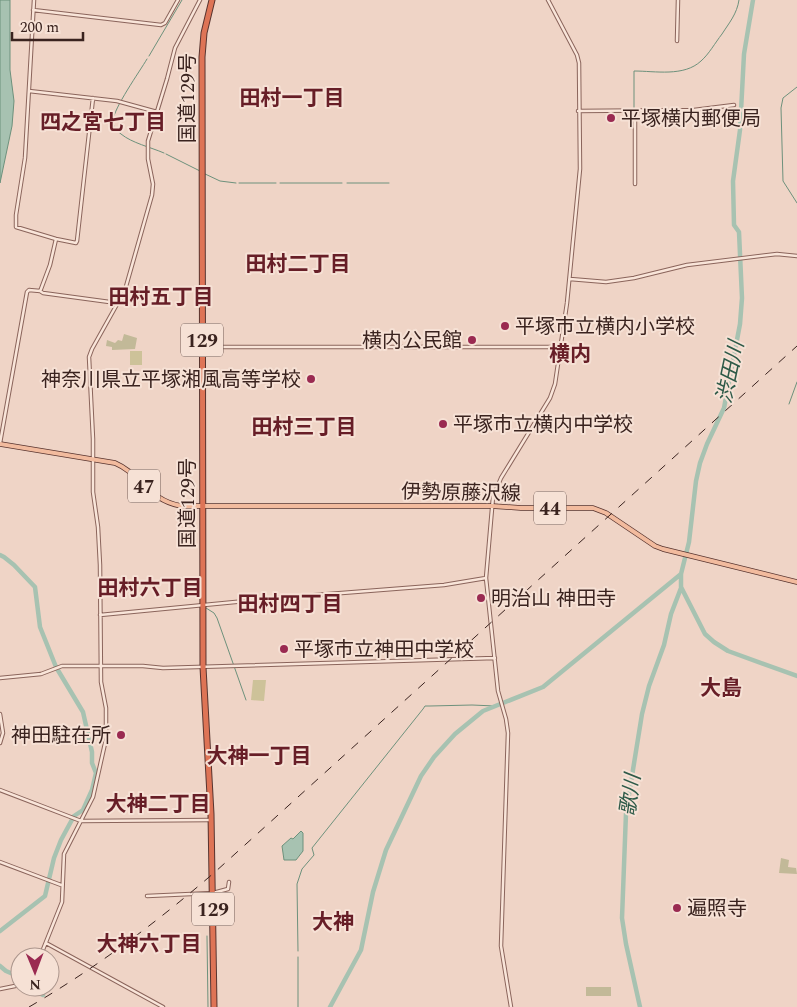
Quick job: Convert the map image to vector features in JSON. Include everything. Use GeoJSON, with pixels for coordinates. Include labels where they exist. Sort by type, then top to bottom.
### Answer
{"type":"FeatureCollection","features":[{"type":"Feature","properties":{"kind":"highway","name":"国道129号"},"geometry":{"type":"LineString","coordinates":[[211,0],[201,32],[199,57],[201,667],[210,820],[213,1007]]}},
{"type":"Feature","properties":{"kind":"main road","name":"47"},"geometry":{"type":"LineString","coordinates":[[0,444],[104,460],[122,466],[149,491],[163,500],[181,506],[201,506]]}},
{"type":"Feature","properties":{"kind":"main road","name":"伊勢原藤沢線"},"geometry":{"type":"LineString","coordinates":[[201,506],[593,508],[606,513],[655,546],[676,553],[797,582]]}},
{"type":"Feature","properties":{"kind":"street"},"geometry":{"type":"LineString","coordinates":[[34,0],[25,158],[15,225],[18,228],[56,239],[77,241],[93,98]]}},
{"type":"Feature","properties":{"kind":"street"},"geometry":{"type":"LineString","coordinates":[[34,10],[161,25],[165,23],[178,0]]}},
{"type":"Feature","properties":{"kind":"street"},"geometry":{"type":"LineString","coordinates":[[44,947],[62,902],[61,885],[64,854],[96,788],[106,739],[106,708],[101,682],[99,543],[94,493],[90,354],[126,287],[153,189],[147,146],[175,48],[200,0]]}},
{"type":"Feature","properties":{"kind":"street"},"geometry":{"type":"LineString","coordinates":[[511,1007],[500,946],[508,734],[498,691],[486,578],[494,492],[553,391],[558,373],[570,279],[580,169],[579,63],[548,0]]}},
{"type":"Feature","properties":{"kind":"street"},"geometry":{"type":"LineString","coordinates":[[677,41],[678,0]]}},
{"type":"Feature","properties":{"kind":"street"},"geometry":{"type":"LineString","coordinates":[[29,90],[119,101],[157,112]]}},
{"type":"Feature","properties":{"kind":"street"},"geometry":{"type":"LineString","coordinates":[[578,111],[694,110],[734,105]]}},
{"type":"Feature","properties":{"kind":"street"},"geometry":{"type":"LineString","coordinates":[[635,111],[635,184]]}},
{"type":"Feature","properties":{"kind":"street"},"geometry":{"type":"LineString","coordinates":[[40,292],[50,265],[56,239]]}},
{"type":"Feature","properties":{"kind":"street"},"geometry":{"type":"LineString","coordinates":[[570,279],[612,282],[686,265],[784,254],[797,256]]}},
{"type":"Feature","properties":{"kind":"street"},"geometry":{"type":"LineString","coordinates":[[0,444],[27,292],[30,290],[117,303]]}},
{"type":"Feature","properties":{"kind":"street"},"geometry":{"type":"LineString","coordinates":[[200,347],[561,347]]}},
{"type":"Feature","properties":{"kind":"street"},"geometry":{"type":"LineString","coordinates":[[100,614],[444,585],[486,578]]}},
{"type":"Feature","properties":{"kind":"street"},"geometry":{"type":"LineString","coordinates":[[0,678],[42,674],[68,666],[201,667],[495,658]]}},
{"type":"Feature","properties":{"kind":"street"},"geometry":{"type":"LineString","coordinates":[[0,714],[3,733],[0,743]]}},
{"type":"Feature","properties":{"kind":"street"},"geometry":{"type":"LineString","coordinates":[[0,790],[81,821],[210,820]]}},
{"type":"Feature","properties":{"kind":"street"},"geometry":{"type":"LineString","coordinates":[[0,862],[61,885]]}},
{"type":"Feature","properties":{"kind":"street"},"geometry":{"type":"LineString","coordinates":[[147,896],[211,893],[228,889],[229,882]]}},
{"type":"Feature","properties":{"kind":"street"},"geometry":{"type":"LineString","coordinates":[[46,943],[163,1007]]}},
{"type":"Feature","properties":{"kind":"shaded area"},"geometry":{"type":"Polygon","coordinates":[[[0,0],[10,0],[10,70],[14,101],[12,126],[0,183],[0,0]]]}},
{"type":"Feature","properties":{"kind":"shaded area"},"geometry":{"type":"Polygon","coordinates":[[[124,334],[137,338],[135,349],[112,350],[112,347],[106,346],[107,340],[115,343],[118,340],[122,341],[124,334]]]}},
{"type":"Feature","properties":{"kind":"shaded area"},"geometry":{"type":"Polygon","coordinates":[[[130,351],[142,351],[142,365],[130,365],[130,351]]]}},
{"type":"Feature","properties":{"kind":"shaded area"},"geometry":{"type":"Polygon","coordinates":[[[253,680],[266,680],[264,701],[251,700],[253,680]]]}},
{"type":"Feature","properties":{"kind":"shaded area"},"geometry":{"type":"Polygon","coordinates":[[[301,831],[303,833],[303,851],[296,860],[284,860],[282,846],[301,831]]]}},
{"type":"Feature","properties":{"kind":"shaded area"},"geometry":{"type":"Polygon","coordinates":[[[781,858],[789,860],[788,867],[796,868],[797,874],[779,873],[781,858]]]}},
{"type":"Feature","properties":{"kind":"shaded area"},"geometry":{"type":"Polygon","coordinates":[[[586,987],[611,987],[611,996],[586,996],[586,987]]]}},
{"type":"Feature","properties":{"kind":"waterway"},"geometry":{"type":"LineString","coordinates":[[149,56],[182,0]]}},
{"type":"Feature","properties":{"kind":"waterway"},"geometry":{"type":"LineString","coordinates":[[634,110],[634,71],[669,72],[694,66],[707,55],[722,34],[735,14],[739,0]]}},
{"type":"Feature","properties":{"kind":"waterway","name":"渋田川"},"geometry":{"type":"LineString","coordinates":[[753,0],[744,54],[740,130],[733,181],[734,225],[739,232],[742,298],[740,324],[724,408],[700,463],[689,542],[681,574],[681,587],[705,634],[714,642],[728,651],[797,676]]}},
{"type":"Feature","properties":{"kind":"waterway"},"geometry":{"type":"LineString","coordinates":[[147,59],[117,108],[113,123],[114,127],[125,137],[164,153]]}},
{"type":"Feature","properties":{"kind":"waterway"},"geometry":{"type":"LineString","coordinates":[[797,87],[783,98],[781,108],[783,181],[797,203]]}},
{"type":"Feature","properties":{"kind":"waterway"},"geometry":{"type":"LineString","coordinates":[[166,154],[200,171]]}},
{"type":"Feature","properties":{"kind":"waterway"},"geometry":{"type":"LineString","coordinates":[[203,173],[220,181],[236,183]]}},
{"type":"Feature","properties":{"kind":"waterway"},"geometry":{"type":"LineString","coordinates":[[239,183],[276,183]]}},
{"type":"Feature","properties":{"kind":"waterway"},"geometry":{"type":"LineString","coordinates":[[280,183],[342,183]]}},
{"type":"Feature","properties":{"kind":"waterway"},"geometry":{"type":"LineString","coordinates":[[347,183],[389,183]]}},
{"type":"Feature","properties":{"kind":"waterway"},"geometry":{"type":"LineString","coordinates":[[789,404],[797,382]]}},
{"type":"Feature","properties":{"kind":"waterway"},"geometry":{"type":"LineString","coordinates":[[0,555],[14,565],[35,587],[40,627],[56,667],[83,712],[92,752],[92,763],[96,773],[92,790],[83,810],[74,816],[61,840],[54,858],[45,896],[0,931]]}},
{"type":"Feature","properties":{"kind":"waterway"},"geometry":{"type":"LineString","coordinates":[[330,1007],[361,950],[373,892],[386,850],[421,776],[434,757],[455,734],[483,711],[543,687],[681,574]]}},
{"type":"Feature","properties":{"kind":"waterway","name":"歌川"},"geometry":{"type":"LineString","coordinates":[[640,1007],[622,918],[626,813],[642,714],[649,686],[664,645],[671,614],[681,588]]}},
{"type":"Feature","properties":{"kind":"waterway"},"geometry":{"type":"LineString","coordinates":[[206,608],[214,613],[217,618],[246,700]]}},
{"type":"Feature","properties":{"kind":"waterway"},"geometry":{"type":"LineString","coordinates":[[298,951],[297,884],[302,869],[314,855],[312,848],[425,706],[495,706]]}},
{"type":"Feature","properties":{"kind":"waterway"},"geometry":{"type":"LineString","coordinates":[[207,936],[208,1007]]}},
{"type":"Feature","properties":{"kind":"waterway"},"geometry":{"type":"LineString","coordinates":[[298,957],[298,1007]]}},
{"type":"Feature","properties":{"kind":"waterway"},"geometry":{"type":"LineString","coordinates":[[0,966],[10,973]]}},
{"type":"Feature","properties":{"kind":"railway"},"geometry":{"type":"LineString","coordinates":[[29,1007],[125,944],[215,872],[797,346]]}},
{"type":"Feature","properties":{"kind":"place","name":"平塚横内郵便局"},"geometry":{"type":"Point","coordinates":[611,118]}},
{"type":"Feature","properties":{"kind":"place","name":"平塚市立横内小学校"},"geometry":{"type":"Point","coordinates":[505,326]}},
{"type":"Feature","properties":{"kind":"place","name":"横内公民館"},"geometry":{"type":"Point","coordinates":[472,340]}},
{"type":"Feature","properties":{"kind":"place","name":"神奈川県立平塚湘風高等学校"},"geometry":{"type":"Point","coordinates":[311,379]}},
{"type":"Feature","properties":{"kind":"place","name":"平塚市立横内中学校"},"geometry":{"type":"Point","coordinates":[443,424]}},
{"type":"Feature","properties":{"kind":"place","name":"明治山 神田寺"},"geometry":{"type":"Point","coordinates":[481,598]}},
{"type":"Feature","properties":{"kind":"place","name":"平塚市立神田中学校"},"geometry":{"type":"Point","coordinates":[284,649]}},
{"type":"Feature","properties":{"kind":"place","name":"神田駐在所"},"geometry":{"type":"Point","coordinates":[121,735]}},
{"type":"Feature","properties":{"kind":"place","name":"遍照寺"},"geometry":{"type":"Point","coordinates":[677,908]}},
{"type":"Feature","properties":{"kind":"district","name":"田村一丁目"},"geometry":{"type":"Point","coordinates":[292,98]}},
{"type":"Feature","properties":{"kind":"district","name":"四之宮七丁目"},"geometry":{"type":"Point","coordinates":[103,122]}},
{"type":"Feature","properties":{"kind":"district","name":"田村二丁目"},"geometry":{"type":"Point","coordinates":[298,264]}},
{"type":"Feature","properties":{"kind":"district","name":"田村五丁目"},"geometry":{"type":"Point","coordinates":[161,297]}},
{"type":"Feature","properties":{"kind":"district","name":"横内"},"geometry":{"type":"Point","coordinates":[570,354]}},
{"type":"Feature","properties":{"kind":"district","name":"田村三丁目"},"geometry":{"type":"Point","coordinates":[304,427]}},
{"type":"Feature","properties":{"kind":"district","name":"田村六丁目"},"geometry":{"type":"Point","coordinates":[150,588]}},
{"type":"Feature","properties":{"kind":"district","name":"田村四丁目"},"geometry":{"type":"Point","coordinates":[290,604]}},
{"type":"Feature","properties":{"kind":"district","name":"大島"},"geometry":{"type":"Point","coordinates":[721,688]}},
{"type":"Feature","properties":{"kind":"district","name":"大神一丁目"},"geometry":{"type":"Point","coordinates":[259,756]}},
{"type":"Feature","properties":{"kind":"district","name":"大神二丁目"},"geometry":{"type":"Point","coordinates":[158,804]}},
{"type":"Feature","properties":{"kind":"district","name":"大神"},"geometry":{"type":"Point","coordinates":[333,922]}},
{"type":"Feature","properties":{"kind":"district","name":"大神六丁目"},"geometry":{"type":"Point","coordinates":[149,944]}}]}
